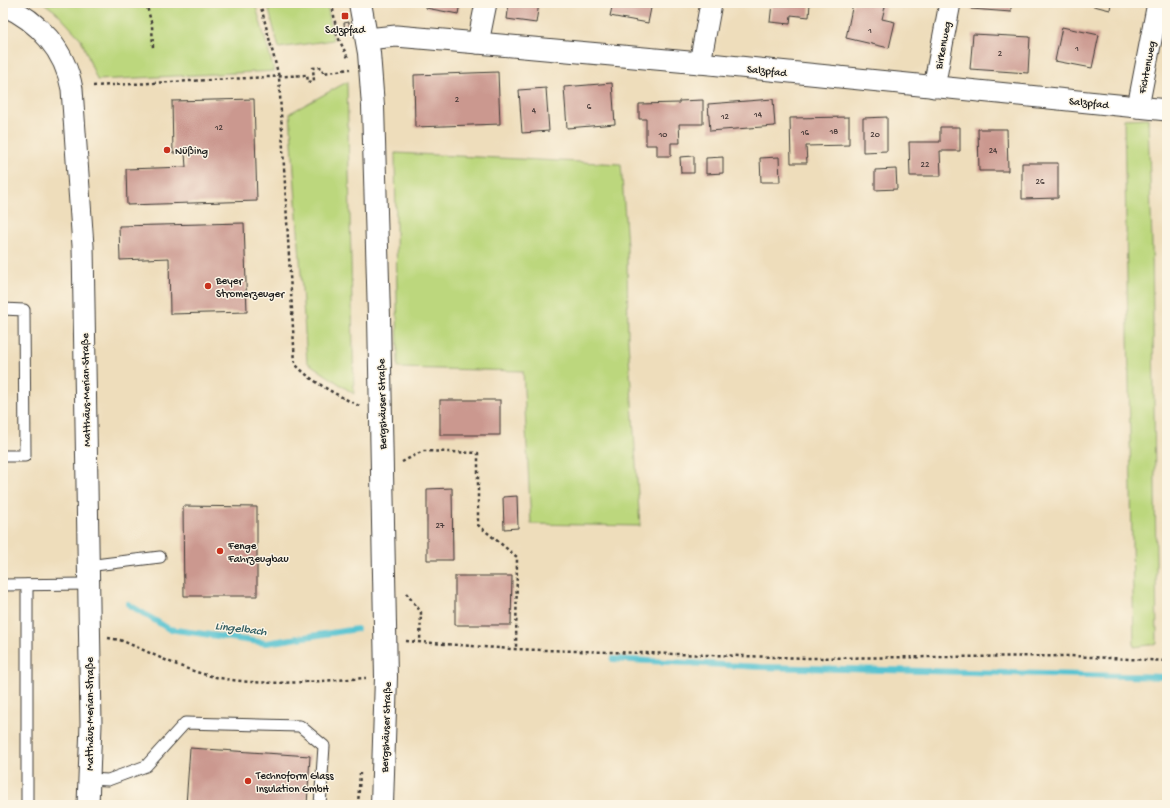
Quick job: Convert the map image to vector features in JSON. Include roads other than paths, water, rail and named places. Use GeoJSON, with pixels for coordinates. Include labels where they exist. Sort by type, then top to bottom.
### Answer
{"type":"FeatureCollection","features":[{"type":"Feature","properties":{"kind":"main road","name":"Bergshäuser Straße"},"geometry":{"type":"LineString","coordinates":[[360,3],[367,39],[373,106],[379,293],[386,640],[382,805]]}},
{"type":"Feature","properties":{"kind":"street"},"geometry":{"type":"LineString","coordinates":[[478,43],[486,3]]}},
{"type":"Feature","properties":{"kind":"street"},"geometry":{"type":"LineString","coordinates":[[700,63],[711,3]]}},
{"type":"Feature","properties":{"kind":"street","name":"Birkenweg"},"geometry":{"type":"LineString","coordinates":[[934,87],[950,3]]}},
{"type":"Feature","properties":{"kind":"street","name":"Fichtenweg"},"geometry":{"type":"LineString","coordinates":[[1138,107],[1158,3]]}},
{"type":"Feature","properties":{"kind":"street","name":"Matthäus-Merian-Straße"},"geometry":{"type":"LineString","coordinates":[[3,5],[24,16],[41,30],[56,47],[69,71],[72,89],[83,246],[87,575],[91,724],[88,805]]}},
{"type":"Feature","properties":{"kind":"street","name":"Salzpfad"},"geometry":{"type":"LineString","coordinates":[[367,39],[396,36],[478,43],[700,63],[1167,110]]}},
{"type":"Feature","properties":{"kind":"lane"},"geometry":{"type":"LineString","coordinates":[[3,309],[24,310],[25,456],[3,456]]}},
{"type":"Feature","properties":{"kind":"lane"},"geometry":{"type":"LineString","coordinates":[[3,585],[27,585],[87,575],[160,557]]}},
{"type":"Feature","properties":{"kind":"lane"},"geometry":{"type":"LineString","coordinates":[[27,585],[27,805]]}},
{"type":"Feature","properties":{"kind":"lane"},"geometry":{"type":"LineString","coordinates":[[89,779],[108,780],[146,766],[185,722],[300,726],[324,746],[320,805]]}},
{"type":"Feature","properties":{"kind":"waterway","name":"Lingelbach"},"geometry":{"type":"LineString","coordinates":[[128,604],[169,629],[266,643],[357,629]]}},
{"type":"Feature","properties":{"kind":"waterway"},"geometry":{"type":"LineString","coordinates":[[613,659],[761,667],[1167,677]]}},
{"type":"Feature","properties":{"kind":"place","name":"Salzpfad"},"geometry":{"type":"Point","coordinates":[345,16]}},
{"type":"Feature","properties":{"kind":"place","name":"Nüßing"},"geometry":{"type":"Point","coordinates":[167,150]}},
{"type":"Feature","properties":{"kind":"place","name":"Beyer Stromerzeuger"},"geometry":{"type":"Point","coordinates":[208,286]}},
{"type":"Feature","properties":{"kind":"place","name":"Fenge Fahrzeugbau"},"geometry":{"type":"Point","coordinates":[220,551]}},
{"type":"Feature","properties":{"kind":"place","name":"Technoform Glass Insulation GmbH"},"geometry":{"type":"Point","coordinates":[248,781]}}]}
